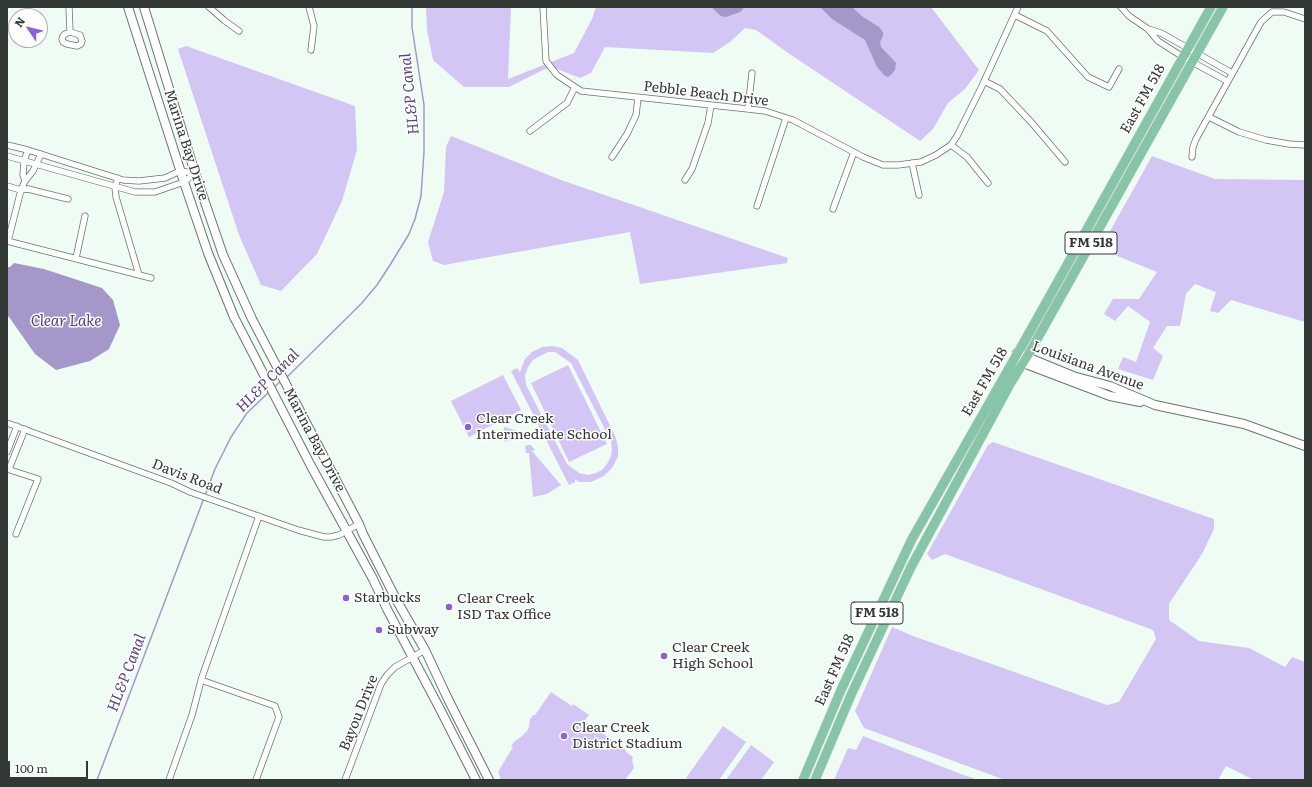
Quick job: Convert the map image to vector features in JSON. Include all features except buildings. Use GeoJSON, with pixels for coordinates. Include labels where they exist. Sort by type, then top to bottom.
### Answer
{"type":"FeatureCollection","features":[{"type":"Feature","properties":{"kind":"main road","name":"Marina Bay Drive"},"geometry":{"type":"LineString","coordinates":[[128,7],[180,171],[208,253],[234,317],[373,579],[476,780]]}},
{"type":"Feature","properties":{"kind":"main road","name":"Marina Bay Drive"},"geometry":{"type":"LineString","coordinates":[[144,7],[223,255],[275,365],[359,524],[397,601],[425,650],[451,706],[489,780]]}},
{"type":"Feature","properties":{"kind":"main road","name":"East FM 518"},"geometry":{"type":"LineString","coordinates":[[803,780],[841,690],[912,539],[1067,265],[1210,7]]}},
{"type":"Feature","properties":{"kind":"main road","name":"East FM 518"},"geometry":{"type":"LineString","coordinates":[[816,780],[851,695],[902,583],[1010,384],[1076,270],[1223,7]]}},
{"type":"Feature","properties":{"kind":"main road"},"geometry":{"type":"LineString","coordinates":[[1067,265],[1076,270]]}},
{"type":"Feature","properties":{"kind":"main road"},"geometry":{"type":"LineString","coordinates":[[234,317],[238,313],[252,319]]}},
{"type":"Feature","properties":{"kind":"main road","name":"Louisiana Avenue"},"geometry":{"type":"LineString","coordinates":[[1015,356],[1073,376],[1110,386],[1150,403],[1244,424],[1305,446]]}},
{"type":"Feature","properties":{"kind":"main road"},"geometry":{"type":"LineString","coordinates":[[299,441],[312,434]]}},
{"type":"Feature","properties":{"kind":"main road"},"geometry":{"type":"LineString","coordinates":[[962,451],[972,456]]}},
{"type":"Feature","properties":{"kind":"main road"},"geometry":{"type":"LineString","coordinates":[[912,539],[923,545]]}},
{"type":"Feature","properties":{"kind":"main road"},"geometry":{"type":"LineString","coordinates":[[373,579],[383,574]]}},
{"type":"Feature","properties":{"kind":"main road"},"geometry":{"type":"LineString","coordinates":[[385,605],[397,601]]}},
{"type":"Feature","properties":{"kind":"main road"},"geometry":{"type":"LineString","coordinates":[[868,633],[877,638]]}},
{"type":"Feature","properties":{"kind":"main road"},"geometry":{"type":"LineString","coordinates":[[841,690],[851,695]]}},
{"type":"Feature","properties":{"kind":"main road"},"geometry":{"type":"LineString","coordinates":[[441,711],[451,706]]}},
{"type":"Feature","properties":{"kind":"main road"},"geometry":{"type":"LineString","coordinates":[[808,767],[819,770]]}},
{"type":"Feature","properties":{"kind":"street"},"geometry":{"type":"LineString","coordinates":[[69,7],[70,32]]}},
{"type":"Feature","properties":{"kind":"street"},"geometry":{"type":"LineString","coordinates":[[209,7],[224,21],[239,31]]}},
{"type":"Feature","properties":{"kind":"street"},"geometry":{"type":"LineString","coordinates":[[309,7],[314,26],[311,50]]}},
{"type":"Feature","properties":{"kind":"street","name":"Pebble Beach Drive"},"geometry":{"type":"LineString","coordinates":[[543,7],[546,60],[557,75],[581,91],[765,111],[786,118],[883,165],[921,162],[936,155],[951,145],[957,136],[984,81],[1018,7]]}},
{"type":"Feature","properties":{"kind":"street"},"geometry":{"type":"LineString","coordinates":[[1121,7],[1129,16],[1148,29],[1158,41],[1228,82]]}},
{"type":"Feature","properties":{"kind":"street"},"geometry":{"type":"LineString","coordinates":[[1192,157],[1196,139],[1261,22],[1272,12],[1284,12],[1305,20]]}},
{"type":"Feature","properties":{"kind":"street"},"geometry":{"type":"LineString","coordinates":[[1015,15],[1047,31],[1088,77],[1109,87],[1119,69]]}},
{"type":"Feature","properties":{"kind":"street"},"geometry":{"type":"LineString","coordinates":[[1148,29],[1161,33],[1232,73]]}},
{"type":"Feature","properties":{"kind":"street"},"geometry":{"type":"LineString","coordinates":[[748,108],[752,74]]}},
{"type":"Feature","properties":{"kind":"street"},"geometry":{"type":"LineString","coordinates":[[984,81],[1000,89],[1032,123],[1065,162]]}},
{"type":"Feature","properties":{"kind":"street"},"geometry":{"type":"LineString","coordinates":[[530,131],[567,103],[575,87]]}},
{"type":"Feature","properties":{"kind":"street"},"geometry":{"type":"LineString","coordinates":[[612,157],[627,134],[636,115],[638,98]]}},
{"type":"Feature","properties":{"kind":"street"},"geometry":{"type":"LineString","coordinates":[[685,180],[692,169],[708,123],[711,105]]}},
{"type":"Feature","properties":{"kind":"street"},"geometry":{"type":"LineString","coordinates":[[1209,117],[1239,132],[1266,140],[1305,146]]}},
{"type":"Feature","properties":{"kind":"street"},"geometry":{"type":"LineString","coordinates":[[757,206],[786,118]]}},
{"type":"Feature","properties":{"kind":"street"},"geometry":{"type":"LineString","coordinates":[[7,145],[28,150],[123,180],[165,178],[180,171],[196,173]]}},
{"type":"Feature","properties":{"kind":"street"},"geometry":{"type":"LineString","coordinates":[[951,145],[967,157],[988,183]]}},
{"type":"Feature","properties":{"kind":"street"},"geometry":{"type":"LineString","coordinates":[[25,180],[23,174],[24,161],[28,150]]}},
{"type":"Feature","properties":{"kind":"street"},"geometry":{"type":"LineString","coordinates":[[833,209],[854,152]]}},
{"type":"Feature","properties":{"kind":"street"},"geometry":{"type":"LineString","coordinates":[[41,154],[29,177],[25,180],[21,190],[7,241],[151,278]]}},
{"type":"Feature","properties":{"kind":"street"},"geometry":{"type":"LineString","coordinates":[[7,156],[135,192],[155,192],[184,182],[196,173]]}},
{"type":"Feature","properties":{"kind":"street"},"geometry":{"type":"LineString","coordinates":[[912,163],[920,195]]}},
{"type":"Feature","properties":{"kind":"street"},"geometry":{"type":"LineString","coordinates":[[118,178],[115,187],[116,197],[139,275]]}},
{"type":"Feature","properties":{"kind":"street"},"geometry":{"type":"LineString","coordinates":[[7,186],[21,190],[28,189],[68,199]]}},
{"type":"Feature","properties":{"kind":"street"},"geometry":{"type":"LineString","coordinates":[[76,258],[85,216]]}},
{"type":"Feature","properties":{"kind":"street","name":"Davis Road"},"geometry":{"type":"LineString","coordinates":[[7,423],[190,492],[298,530],[324,537],[339,535],[359,524]]}},
{"type":"Feature","properties":{"kind":"street"},"geometry":{"type":"LineString","coordinates":[[7,452],[17,426]]}},
{"type":"Feature","properties":{"kind":"street"},"geometry":{"type":"LineString","coordinates":[[16,534],[38,479],[8,469],[25,429]]}},
{"type":"Feature","properties":{"kind":"street"},"geometry":{"type":"LineString","coordinates":[[169,780],[192,715],[201,680],[259,516]]}},
{"type":"Feature","properties":{"kind":"street","name":"Bayou Drive"},"geometry":{"type":"LineString","coordinates":[[346,780],[381,684],[395,667],[425,650]]}},
{"type":"Feature","properties":{"kind":"street"},"geometry":{"type":"LineString","coordinates":[[201,680],[275,706],[279,717],[256,780]]}},
{"type":"Feature","properties":{"kind":"shaded area"},"geometry":{"type":"Polygon","coordinates":[[[426,7],[511,7],[508,79],[574,53],[592,19],[596,7],[931,7],[979,70],[965,89],[948,103],[933,129],[920,141],[756,30],[745,28],[730,42],[713,53],[605,47],[591,73],[580,78],[557,69],[545,69],[509,87],[464,87],[433,60],[427,30],[426,7]]]}},
{"type":"Feature","properties":{"kind":"shaded area"},"geometry":{"type":"Polygon","coordinates":[[[186,46],[355,106],[357,150],[342,201],[317,254],[281,291],[261,285],[239,235],[178,49],[186,46]]]}},
{"type":"Feature","properties":{"kind":"shaded area"},"geometry":{"type":"Polygon","coordinates":[[[451,136],[561,180],[788,258],[787,263],[640,284],[630,232],[444,265],[433,261],[428,242],[444,192],[446,147],[451,136]]]}},
{"type":"Feature","properties":{"kind":"shaded area"},"geometry":{"type":"Polygon","coordinates":[[[1152,156],[1215,179],[1305,180],[1305,322],[1231,300],[1218,313],[1210,311],[1216,292],[1195,284],[1186,294],[1180,326],[1167,326],[1153,348],[1163,356],[1153,380],[1118,369],[1123,357],[1136,362],[1150,322],[1128,306],[1115,321],[1104,314],[1113,299],[1139,299],[1157,272],[1100,249],[1152,156]]]}},
{"type":"Feature","properties":{"kind":"shaded area"},"geometry":{"type":"Polygon","coordinates":[[[552,346],[562,348],[578,360],[616,438],[618,457],[612,468],[604,476],[591,482],[579,482],[575,479],[575,482],[569,485],[511,371],[517,368],[520,372],[525,359],[532,352],[542,347],[552,346]],[[548,352],[533,360],[525,375],[526,385],[567,464],[579,473],[588,475],[596,473],[602,470],[611,456],[611,441],[571,363],[555,352],[548,352]]]}},
{"type":"Feature","properties":{"kind":"shaded area"},"geometry":{"type":"Polygon","coordinates":[[[568,365],[607,444],[569,462],[531,383],[568,365]]]}},
{"type":"Feature","properties":{"kind":"shaded area"},"geometry":{"type":"Polygon","coordinates":[[[503,375],[521,410],[469,437],[451,401],[503,375]]]}},
{"type":"Feature","properties":{"kind":"shaded area"},"geometry":{"type":"Polygon","coordinates":[[[504,427],[525,433],[525,437],[504,442],[504,427]]]}},
{"type":"Feature","properties":{"kind":"shaded area"},"geometry":{"type":"Polygon","coordinates":[[[993,442],[1214,519],[1214,529],[1202,554],[1169,604],[1169,620],[1199,641],[1249,648],[1285,667],[1292,657],[1305,662],[1305,780],[1254,780],[1226,766],[1218,780],[1005,780],[864,728],[855,711],[892,627],[913,636],[1107,705],[1119,702],[1156,639],[1153,630],[945,554],[932,560],[927,554],[988,445],[993,442]]]}},
{"type":"Feature","properties":{"kind":"shaded area"},"geometry":{"type":"Polygon","coordinates":[[[527,445],[531,445],[535,450],[532,451],[561,485],[547,494],[533,497],[529,453],[526,453],[525,447],[527,445]]]}},
{"type":"Feature","properties":{"kind":"shaded area","name":"Clear Creek District Stadium"},"geometry":{"type":"Polygon","coordinates":[[[551,692],[589,715],[584,721],[625,749],[626,752],[633,757],[632,760],[634,768],[625,780],[501,780],[498,772],[513,747],[511,746],[527,731],[530,719],[533,715],[535,715],[551,692]]]}},
{"type":"Feature","properties":{"kind":"shaded area"},"geometry":{"type":"Polygon","coordinates":[[[723,726],[746,742],[719,780],[689,780],[686,778],[723,726]]]}},
{"type":"Feature","properties":{"kind":"shaded area"},"geometry":{"type":"Polygon","coordinates":[[[863,736],[978,780],[834,780],[848,748],[856,750],[863,736]]]}},
{"type":"Feature","properties":{"kind":"shaded area"},"geometry":{"type":"Polygon","coordinates":[[[751,745],[774,762],[761,780],[726,780],[751,745]]]}},
{"type":"Feature","properties":{"kind":"water"},"geometry":{"type":"Polygon","coordinates":[[[711,7],[745,7],[740,12],[726,17],[721,16],[711,7]]]}},
{"type":"Feature","properties":{"kind":"water"},"geometry":{"type":"Polygon","coordinates":[[[820,7],[852,7],[863,17],[879,27],[883,32],[880,42],[881,47],[896,63],[895,70],[892,74],[888,77],[884,75],[877,67],[865,40],[832,19],[820,7]]]}},
{"type":"Feature","properties":{"kind":"water","name":"Clear Lake"},"geometry":{"type":"Polygon","coordinates":[[[14,263],[44,269],[102,288],[113,300],[120,325],[109,349],[90,361],[56,370],[35,354],[7,316],[7,267],[10,267],[14,263]]]}},
{"type":"Feature","properties":{"kind":"waterway","name":"HL&P Canal"},"geometry":{"type":"LineString","coordinates":[[286,378],[361,304],[377,285],[409,234],[415,219],[421,196],[424,152],[424,105],[412,27],[412,7]]}},
{"type":"Feature","properties":{"kind":"waterway","name":"HL&P Canal"},"geometry":{"type":"LineString","coordinates":[[273,388],[281,381]]}},
{"type":"Feature","properties":{"kind":"waterway","name":"HL&P Canal"},"geometry":{"type":"LineString","coordinates":[[97,780],[215,469],[231,437],[247,413],[269,392]]}},
{"type":"Feature","properties":{"kind":"place","name":"Clear Creek Intermediate School"},"geometry":{"type":"Point","coordinates":[468,427]}},
{"type":"Feature","properties":{"kind":"place","name":"Starbucks"},"geometry":{"type":"Point","coordinates":[346,598]}},
{"type":"Feature","properties":{"kind":"place","name":"Clear Creek ISD Tax Office"},"geometry":{"type":"Point","coordinates":[449,607]}},
{"type":"Feature","properties":{"kind":"place","name":"Subway"},"geometry":{"type":"Point","coordinates":[379,630]}},
{"type":"Feature","properties":{"kind":"place","name":"Clear Creek High School"},"geometry":{"type":"Point","coordinates":[664,656]}},
{"type":"Feature","properties":{"kind":"place","name":"Clear Creek District Stadium"},"geometry":{"type":"Point","coordinates":[564,736]}}]}
